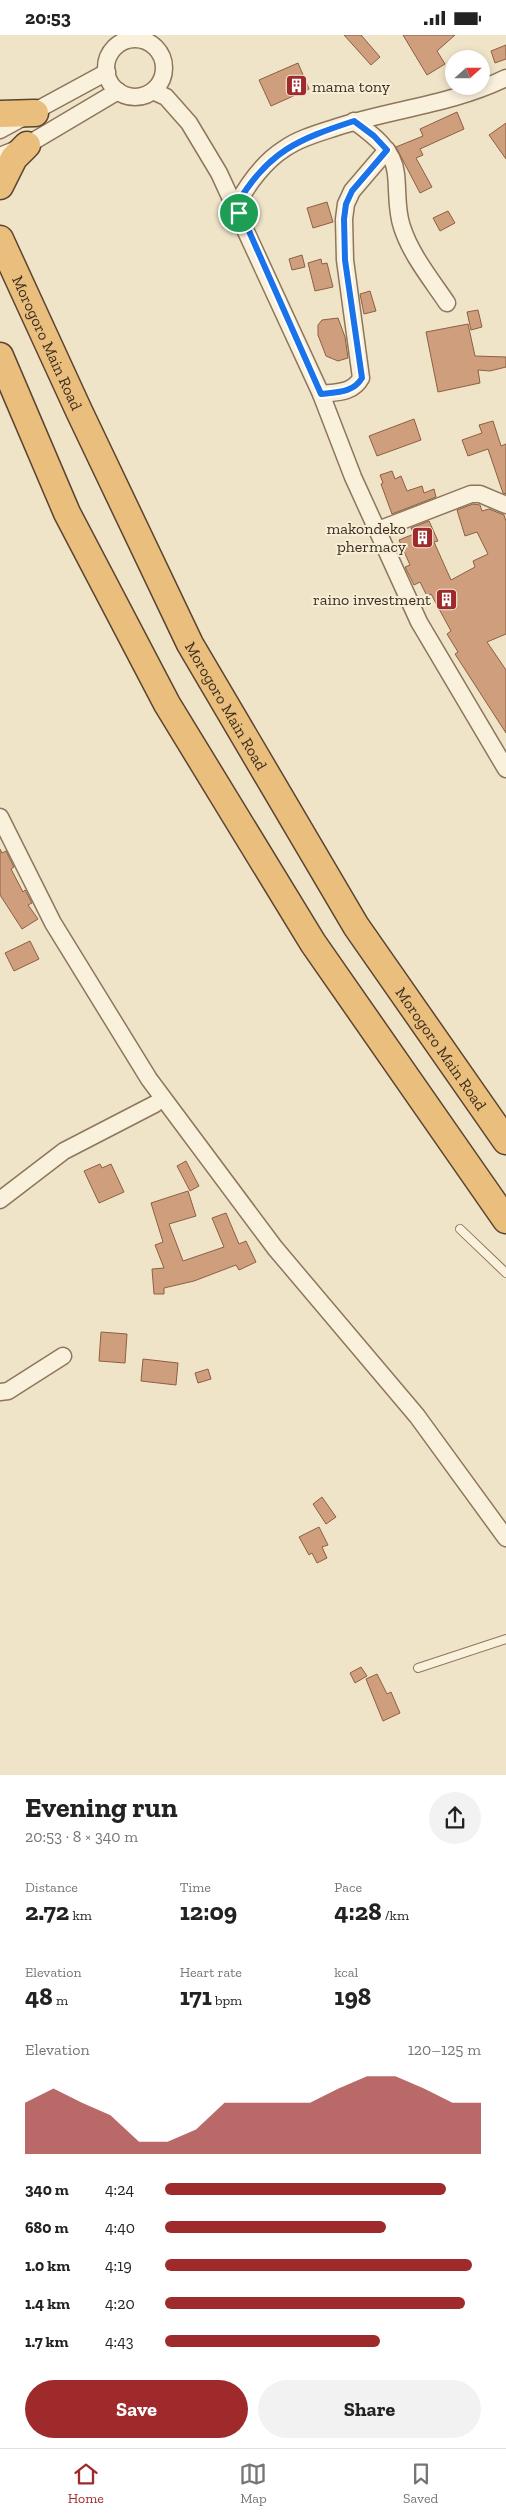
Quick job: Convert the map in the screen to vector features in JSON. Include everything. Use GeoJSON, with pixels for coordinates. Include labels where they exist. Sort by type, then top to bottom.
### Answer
{"type":"FeatureCollection","features":[{"type":"Feature","properties":{"kind":"highway"},"geometry":{"type":"LineString","coordinates":[[0,114],[35,113]]}},
{"type":"Feature","properties":{"kind":"highway"},"geometry":{"type":"LineString","coordinates":[[0,186],[14,158],[27,145]]}},
{"type":"Feature","properties":{"kind":"highway","name":"Morogoro Main Road"},"geometry":{"type":"LineString","coordinates":[[0,239],[78,411],[190,644],[356,926],[506,1141]]}},
{"type":"Feature","properties":{"kind":"highway"},"geometry":{"type":"LineString","coordinates":[[0,356],[67,513],[167,704],[313,943],[506,1220]]}},
{"type":"Feature","properties":{"kind":"street"},"geometry":{"type":"LineString","coordinates":[[132,37],[146,41],[158,50],[164,72],[153,91],[139,97],[124,95],[118,91],[109,79],[107,72],[107,64],[112,51],[132,37]]}},
{"type":"Feature","properties":{"kind":"street"},"geometry":{"type":"LineString","coordinates":[[0,131],[107,72]]}},
{"type":"Feature","properties":{"kind":"street"},"geometry":{"type":"LineString","coordinates":[[239,213],[237,204],[245,190],[264,167],[283,149],[310,136],[354,121],[457,97],[506,78]]}},
{"type":"Feature","properties":{"kind":"street"},"geometry":{"type":"LineString","coordinates":[[0,156],[27,145],[118,91]]}},
{"type":"Feature","properties":{"kind":"street"},"geometry":{"type":"LineString","coordinates":[[153,91],[166,97],[189,123],[219,173],[321,394],[353,477],[419,622],[506,769]]}},
{"type":"Feature","properties":{"kind":"street"},"geometry":{"type":"LineString","coordinates":[[354,121],[374,136],[387,150],[396,172],[397,203],[401,226],[411,249],[447,303]]}},
{"type":"Feature","properties":{"kind":"street"},"geometry":{"type":"LineString","coordinates":[[321,394],[348,391],[357,386],[362,378],[345,260],[344,219],[346,204],[352,191],[387,150]]}},
{"type":"Feature","properties":{"kind":"street"},"geometry":{"type":"LineString","coordinates":[[378,530],[471,494],[480,494],[506,505]]}},
{"type":"Feature","properties":{"kind":"street"},"geometry":{"type":"LineString","coordinates":[[0,817],[53,923],[149,1079],[275,1248],[417,1416],[502,1521],[506,1538]]}},
{"type":"Feature","properties":{"kind":"street"},"geometry":{"type":"LineString","coordinates":[[0,1200],[64,1151],[155,1105]]}},
{"type":"Feature","properties":{"kind":"street"},"geometry":{"type":"LineString","coordinates":[[0,1392],[8,1391],[63,1356]]}},
{"type":"Feature","properties":{"kind":"lane"},"geometry":{"type":"LineString","coordinates":[[460,1229],[506,1273]]}},
{"type":"Feature","properties":{"kind":"lane"},"geometry":{"type":"LineString","coordinates":[[418,1668],[506,1639]]}},
{"type":"Feature","properties":{"kind":"building"},"geometry":{"type":"Polygon","coordinates":[[[344,35],[361,35],[380,57],[371,65],[344,35]]]}},
{"type":"Feature","properties":{"kind":"building"},"geometry":{"type":"Polygon","coordinates":[[[403,35],[455,35],[437,51],[445,64],[427,75],[403,35]]]}},
{"type":"Feature","properties":{"kind":"building"},"geometry":{"type":"Polygon","coordinates":[[[506,45],[506,59],[495,63],[491,51],[506,45]]]}},
{"type":"Feature","properties":{"kind":"building","name":"mama tony"},"geometry":{"type":"Polygon","coordinates":[[[298,63],[309,89],[271,106],[259,80],[298,63]]]}},
{"type":"Feature","properties":{"kind":"building"},"geometry":{"type":"Polygon","coordinates":[[[457,112],[464,129],[420,149],[423,155],[416,158],[432,187],[420,193],[396,147],[423,136],[420,129],[457,112]]]}},
{"type":"Feature","properties":{"kind":"building"},"geometry":{"type":"Polygon","coordinates":[[[506,123],[506,159],[489,135],[506,123]]]}},
{"type":"Feature","properties":{"kind":"building"},"geometry":{"type":"Polygon","coordinates":[[[327,202],[333,222],[313,228],[307,208],[327,202]]]}},
{"type":"Feature","properties":{"kind":"building"},"geometry":{"type":"Polygon","coordinates":[[[448,211],[455,223],[440,231],[433,218],[448,211]]]}},
{"type":"Feature","properties":{"kind":"building"},"geometry":{"type":"Polygon","coordinates":[[[302,255],[305,267],[292,270],[289,259],[302,255]]]}},
{"type":"Feature","properties":{"kind":"building"},"geometry":{"type":"Polygon","coordinates":[[[321,259],[322,264],[327,263],[333,287],[315,291],[308,263],[321,259]]]}},
{"type":"Feature","properties":{"kind":"building"},"geometry":{"type":"Polygon","coordinates":[[[370,291],[376,311],[364,314],[360,294],[370,291]]]}},
{"type":"Feature","properties":{"kind":"building"},"geometry":{"type":"Polygon","coordinates":[[[478,310],[482,327],[471,330],[467,312],[478,310]]]}},
{"type":"Feature","properties":{"kind":"building"},"geometry":{"type":"Polygon","coordinates":[[[338,318],[345,337],[348,358],[338,361],[326,356],[318,335],[318,325],[322,320],[338,318]]]}},
{"type":"Feature","properties":{"kind":"building"},"geometry":{"type":"Polygon","coordinates":[[[468,324],[475,356],[506,357],[506,367],[490,371],[478,370],[480,383],[438,392],[426,332],[468,324]]]}},
{"type":"Feature","properties":{"kind":"building"},"geometry":{"type":"Polygon","coordinates":[[[414,419],[421,440],[377,456],[369,436],[414,419]]]}},
{"type":"Feature","properties":{"kind":"building"},"geometry":{"type":"Polygon","coordinates":[[[493,421],[501,446],[506,444],[506,494],[503,493],[488,449],[468,456],[462,440],[482,433],[479,425],[493,421]]]}},
{"type":"Feature","properties":{"kind":"building"},"geometry":{"type":"Polygon","coordinates":[[[392,471],[395,479],[401,476],[407,491],[422,486],[424,493],[434,489],[436,497],[392,514],[381,484],[383,483],[380,475],[392,471]]]}},
{"type":"Feature","properties":{"kind":"building"},"geometry":{"type":"Polygon","coordinates":[[[473,504],[480,505],[482,511],[489,509],[504,515],[506,521],[506,634],[487,642],[506,670],[506,733],[455,654],[458,652],[447,634],[451,631],[431,594],[427,596],[420,582],[414,585],[405,567],[410,565],[399,540],[414,534],[411,528],[429,521],[438,541],[434,542],[451,580],[475,567],[473,561],[488,554],[477,532],[465,536],[457,510],[473,504]]]}},
{"type":"Feature","properties":{"kind":"building"},"geometry":{"type":"Polygon","coordinates":[[[0,849],[2,853],[6,851],[14,867],[11,869],[23,892],[25,890],[32,903],[28,905],[38,919],[22,929],[0,895],[0,849]]]}},
{"type":"Feature","properties":{"kind":"building"},"geometry":{"type":"Polygon","coordinates":[[[30,941],[39,959],[14,971],[5,953],[30,941]]]}},
{"type":"Feature","properties":{"kind":"building"},"geometry":{"type":"Polygon","coordinates":[[[186,1161],[199,1186],[190,1191],[177,1166],[186,1161]]]}},
{"type":"Feature","properties":{"kind":"building"},"geometry":{"type":"Polygon","coordinates":[[[100,1164],[102,1168],[111,1164],[124,1192],[99,1203],[84,1171],[100,1164]]]}},
{"type":"Feature","properties":{"kind":"building"},"geometry":{"type":"Polygon","coordinates":[[[188,1191],[196,1216],[169,1224],[183,1261],[224,1247],[212,1218],[226,1213],[239,1244],[246,1241],[256,1262],[239,1270],[236,1265],[194,1281],[164,1288],[164,1294],[154,1294],[152,1269],[164,1268],[155,1245],[163,1242],[151,1203],[188,1191]]]}},
{"type":"Feature","properties":{"kind":"building"},"geometry":{"type":"Polygon","coordinates":[[[101,1332],[127,1334],[125,1363],[99,1361],[101,1332]]]}},
{"type":"Feature","properties":{"kind":"building"},"geometry":{"type":"Polygon","coordinates":[[[143,1359],[178,1363],[176,1385],[141,1381],[143,1359]]]}},
{"type":"Feature","properties":{"kind":"building"},"geometry":{"type":"Polygon","coordinates":[[[208,1369],[211,1379],[198,1383],[195,1373],[208,1369]]]}},
{"type":"Feature","properties":{"kind":"building"},"geometry":{"type":"Polygon","coordinates":[[[322,1497],[336,1517],[326,1524],[313,1504],[322,1497]]]}},
{"type":"Feature","properties":{"kind":"building"},"geometry":{"type":"Polygon","coordinates":[[[319,1527],[328,1545],[322,1547],[327,1558],[317,1563],[312,1553],[309,1555],[299,1537],[319,1527]]]}},
{"type":"Feature","properties":{"kind":"building"},"geometry":{"type":"Polygon","coordinates":[[[361,1667],[367,1676],[355,1683],[350,1673],[361,1667]]]}},
{"type":"Feature","properties":{"kind":"building"},"geometry":{"type":"Polygon","coordinates":[[[377,1674],[387,1694],[391,1692],[400,1713],[383,1721],[366,1679],[377,1674]]]}},
{"type":"Feature","properties":{"kind":"place","name":"mama tony"},"geometry":{"type":"Point","coordinates":[296,86]}},
{"type":"Feature","properties":{"kind":"place","name":"makondeko phermacy"},"geometry":{"type":"Point","coordinates":[422,537]}},
{"type":"Feature","properties":{"kind":"place","name":"raino investment"},"geometry":{"type":"Point","coordinates":[447,599]}},
{"type":"Feature","properties":{"kind":"route"},"geometry":{"type":"LineString","coordinates":[[354,121],[374,136],[387,150],[352,191],[346,204],[344,219],[345,260],[361,363],[362,378],[357,386],[348,391],[321,394],[239,213],[237,204],[245,190],[264,167],[283,149],[310,136],[354,121]]}}]}
